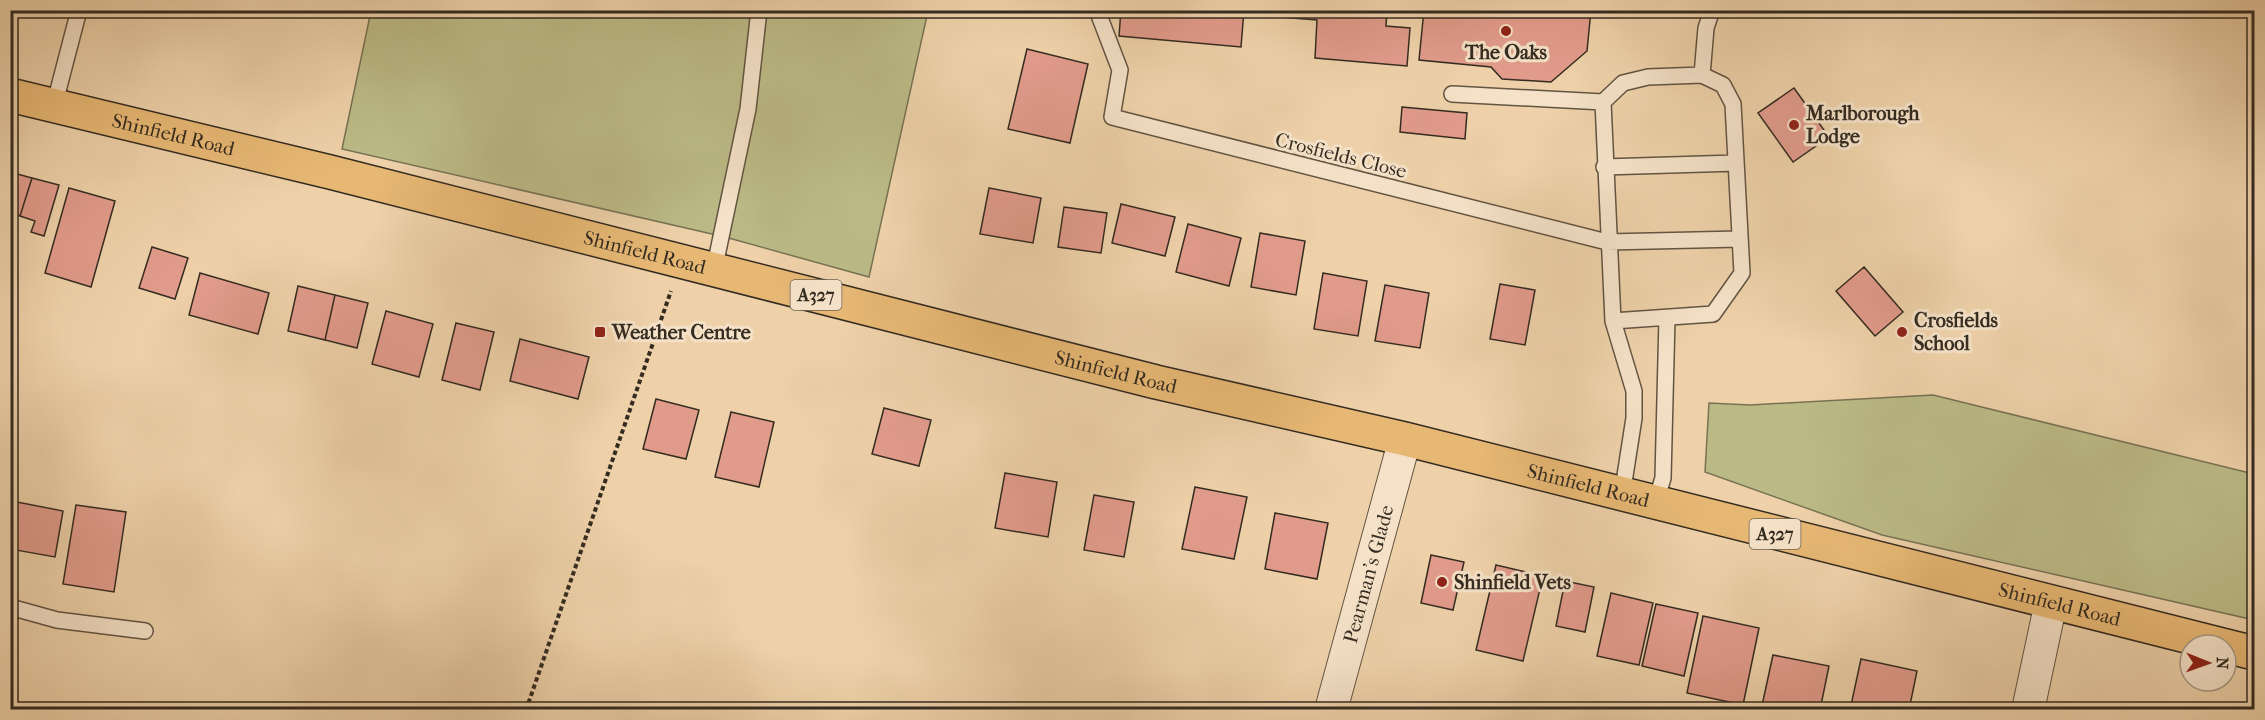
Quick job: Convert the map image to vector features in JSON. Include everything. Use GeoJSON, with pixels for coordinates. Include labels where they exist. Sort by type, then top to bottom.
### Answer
{"type":"FeatureCollection","features":[{"type":"Feature","properties":{"kind":"main road","name":"Shinfield Road"},"geometry":{"type":"LineString","coordinates":[[10,95],[330,172],[1156,382],[1405,439],[2178,634]]}},
{"type":"Feature","properties":{"kind":"main road","name":"Shinfield Road"},"geometry":{"type":"LineString","coordinates":[[2238,649],[2254,653]]}},
{"type":"Feature","properties":{"kind":"street","name":"Pearman's Glade"},"geometry":{"type":"LineString","coordinates":[[1331,710],[1405,439]]}},
{"type":"Feature","properties":{"kind":"street"},"geometry":{"type":"LineString","coordinates":[[2028,710],[2051,602]]}},
{"type":"Feature","properties":{"kind":"lane"},"geometry":{"type":"LineString","coordinates":[[54,106],[79,10]]}},
{"type":"Feature","properties":{"kind":"lane"},"geometry":{"type":"LineString","coordinates":[[714,270],[748,109],[759,10]]}},
{"type":"Feature","properties":{"kind":"lane","name":"Crosfields Close"},"geometry":{"type":"LineString","coordinates":[[1097,10],[1119,70],[1112,117],[1607,242]]}},
{"type":"Feature","properties":{"kind":"lane"},"geometry":{"type":"LineString","coordinates":[[1702,75],[1706,28],[1712,10]]}},
{"type":"Feature","properties":{"kind":"lane"},"geometry":{"type":"LineString","coordinates":[[1452,94],[1603,102],[1623,83],[1648,77],[1702,75],[1723,86],[1733,104],[1742,273],[1713,314],[1613,321]]}},
{"type":"Feature","properties":{"kind":"lane"},"geometry":{"type":"LineString","coordinates":[[1603,102],[1607,242],[1613,321],[1634,391],[1634,418],[1622,495]]}},
{"type":"Feature","properties":{"kind":"lane"},"geometry":{"type":"LineString","coordinates":[[1604,167],[1736,163]]}},
{"type":"Feature","properties":{"kind":"lane"},"geometry":{"type":"LineString","coordinates":[[1607,242],[1740,239]]}},
{"type":"Feature","properties":{"kind":"lane"},"geometry":{"type":"LineString","coordinates":[[1655,504],[1663,478],[1667,318]]}},
{"type":"Feature","properties":{"kind":"lane"},"geometry":{"type":"LineString","coordinates":[[10,608],[57,620],[145,631]]}},
{"type":"Feature","properties":{"kind":"path"},"geometry":{"type":"LineString","coordinates":[[526,710],[681,262]]}},
{"type":"Feature","properties":{"kind":"shaded area"},"geometry":{"type":"Polygon","coordinates":[[[371,11],[928,11],[869,277],[725,237],[342,149],[371,11]]]}},
{"type":"Feature","properties":{"kind":"shaded area"},"geometry":{"type":"Polygon","coordinates":[[[1933,395],[2254,474],[2254,620],[1882,535],[1705,472],[1709,403],[1750,405],[1933,395]]]}},
{"type":"Feature","properties":{"kind":"building"},"geometry":{"type":"Polygon","coordinates":[[[1121,10],[1244,10],[1241,47],[1119,36],[1121,10]]]}},
{"type":"Feature","properties":{"kind":"building"},"geometry":{"type":"Polygon","coordinates":[[[1256,10],[1387,10],[1386,26],[1410,28],[1407,66],[1315,58],[1317,20],[1256,15],[1256,10]]]}},
{"type":"Feature","properties":{"kind":"building","name":"The Oaks"},"geometry":{"type":"Polygon","coordinates":[[[1424,10],[1591,10],[1587,51],[1551,82],[1502,79],[1491,67],[1419,60],[1424,10]]]}},
{"type":"Feature","properties":{"kind":"building"},"geometry":{"type":"Polygon","coordinates":[[[1027,49],[1088,64],[1070,143],[1008,129],[1027,49]]]}},
{"type":"Feature","properties":{"kind":"building","name":"Marlborough Lodge"},"geometry":{"type":"Polygon","coordinates":[[[1794,88],[1829,137],[1793,162],[1758,113],[1794,88]]]}},
{"type":"Feature","properties":{"kind":"building"},"geometry":{"type":"Polygon","coordinates":[[[1402,107],[1467,113],[1465,139],[1400,132],[1402,107]]]}},
{"type":"Feature","properties":{"kind":"building"},"geometry":{"type":"Polygon","coordinates":[[[10,172],[32,178],[20,216],[10,213],[10,172]]]}},
{"type":"Feature","properties":{"kind":"building"},"geometry":{"type":"Polygon","coordinates":[[[32,178],[59,185],[44,236],[31,232],[35,221],[20,216],[32,178]]]}},
{"type":"Feature","properties":{"kind":"building"},"geometry":{"type":"Polygon","coordinates":[[[69,188],[115,201],[91,287],[45,273],[69,188]]]}},
{"type":"Feature","properties":{"kind":"building"},"geometry":{"type":"Polygon","coordinates":[[[989,188],[1041,198],[1033,243],[980,234],[989,188]]]}},
{"type":"Feature","properties":{"kind":"building"},"geometry":{"type":"Polygon","coordinates":[[[1121,204],[1175,217],[1165,256],[1112,243],[1121,204]]]}},
{"type":"Feature","properties":{"kind":"building"},"geometry":{"type":"Polygon","coordinates":[[[1064,207],[1107,213],[1101,253],[1058,247],[1064,207]]]}},
{"type":"Feature","properties":{"kind":"building"},"geometry":{"type":"Polygon","coordinates":[[[1188,224],[1241,238],[1229,286],[1176,272],[1188,224]]]}},
{"type":"Feature","properties":{"kind":"building"},"geometry":{"type":"Polygon","coordinates":[[[1260,233],[1305,241],[1296,295],[1251,287],[1260,233]]]}},
{"type":"Feature","properties":{"kind":"building"},"geometry":{"type":"Polygon","coordinates":[[[152,247],[188,258],[175,299],[139,288],[152,247]]]}},
{"type":"Feature","properties":{"kind":"building"},"geometry":{"type":"Polygon","coordinates":[[[1864,267],[1903,312],[1875,336],[1836,291],[1864,267]]]}},
{"type":"Feature","properties":{"kind":"building"},"geometry":{"type":"Polygon","coordinates":[[[200,273],[269,293],[258,334],[189,315],[200,273]]]}},
{"type":"Feature","properties":{"kind":"building"},"geometry":{"type":"Polygon","coordinates":[[[1323,273],[1367,281],[1358,336],[1314,329],[1323,273]]]}},
{"type":"Feature","properties":{"kind":"building"},"geometry":{"type":"Polygon","coordinates":[[[1500,284],[1535,290],[1525,345],[1490,339],[1500,284]]]}},
{"type":"Feature","properties":{"kind":"building"},"geometry":{"type":"Polygon","coordinates":[[[1385,285],[1429,293],[1420,348],[1375,341],[1385,285]]]}},
{"type":"Feature","properties":{"kind":"building"},"geometry":{"type":"Polygon","coordinates":[[[298,286],[335,295],[325,340],[288,331],[298,286]]]}},
{"type":"Feature","properties":{"kind":"building"},"geometry":{"type":"Polygon","coordinates":[[[335,295],[368,303],[357,348],[325,340],[335,295]]]}},
{"type":"Feature","properties":{"kind":"building"},"geometry":{"type":"Polygon","coordinates":[[[386,311],[433,324],[419,377],[372,364],[386,311]]]}},
{"type":"Feature","properties":{"kind":"building"},"geometry":{"type":"Polygon","coordinates":[[[456,323],[494,332],[480,390],[442,380],[456,323]]]}},
{"type":"Feature","properties":{"kind":"building"},"geometry":{"type":"Polygon","coordinates":[[[520,339],[589,357],[578,399],[510,381],[520,339]]]}},
{"type":"Feature","properties":{"kind":"building"},"geometry":{"type":"Polygon","coordinates":[[[656,399],[699,410],[686,459],[643,449],[656,399]]]}},
{"type":"Feature","properties":{"kind":"building"},"geometry":{"type":"Polygon","coordinates":[[[884,408],[931,420],[919,466],[872,454],[884,408]]]}},
{"type":"Feature","properties":{"kind":"building"},"geometry":{"type":"Polygon","coordinates":[[[731,412],[774,422],[759,487],[715,477],[731,412]]]}},
{"type":"Feature","properties":{"kind":"building"},"geometry":{"type":"Polygon","coordinates":[[[1005,473],[1057,482],[1048,537],[995,528],[1005,473]]]}},
{"type":"Feature","properties":{"kind":"building"},"geometry":{"type":"Polygon","coordinates":[[[1195,487],[1247,497],[1234,559],[1182,549],[1195,487]]]}},
{"type":"Feature","properties":{"kind":"building"},"geometry":{"type":"Polygon","coordinates":[[[1094,495],[1134,502],[1124,557],[1084,550],[1094,495]]]}},
{"type":"Feature","properties":{"kind":"building"},"geometry":{"type":"Polygon","coordinates":[[[10,501],[17,502],[10,538],[10,501]]]}},
{"type":"Feature","properties":{"kind":"building"},"geometry":{"type":"Polygon","coordinates":[[[17,502],[63,511],[55,557],[10,549],[17,502]]]}},
{"type":"Feature","properties":{"kind":"building"},"geometry":{"type":"Polygon","coordinates":[[[76,505],[126,512],[114,592],[63,584],[76,505]]]}},
{"type":"Feature","properties":{"kind":"building"},"geometry":{"type":"Polygon","coordinates":[[[1275,513],[1328,523],[1317,579],[1265,569],[1275,513]]]}},
{"type":"Feature","properties":{"kind":"building","name":"Shinfield Vets"},"geometry":{"type":"Polygon","coordinates":[[[1431,555],[1464,562],[1453,610],[1421,603],[1431,555]]]}},
{"type":"Feature","properties":{"kind":"building"},"geometry":{"type":"Polygon","coordinates":[[[1496,565],[1543,576],[1523,661],[1476,650],[1496,565]]]}},
{"type":"Feature","properties":{"kind":"building"},"geometry":{"type":"Polygon","coordinates":[[[1565,581],[1594,587],[1585,632],[1556,626],[1565,581]]]}},
{"type":"Feature","properties":{"kind":"building"},"geometry":{"type":"Polygon","coordinates":[[[1611,593],[1653,603],[1639,665],[1597,656],[1611,593]]]}},
{"type":"Feature","properties":{"kind":"building"},"geometry":{"type":"Polygon","coordinates":[[[1656,604],[1698,613],[1684,676],[1642,666],[1656,604]]]}},
{"type":"Feature","properties":{"kind":"building"},"geometry":{"type":"Polygon","coordinates":[[[1703,616],[1759,628],[1743,705],[1687,693],[1703,616]]]}},
{"type":"Feature","properties":{"kind":"building"},"geometry":{"type":"Polygon","coordinates":[[[1773,655],[1829,666],[1820,710],[1761,710],[1773,655]]]}},
{"type":"Feature","properties":{"kind":"building"},"geometry":{"type":"Polygon","coordinates":[[[1861,659],[1917,671],[1909,710],[1850,710],[1861,659]]]}},
{"type":"Feature","properties":{"kind":"building"},"geometry":{"type":"Polygon","coordinates":[[[1936,704],[1965,710],[1935,710],[1936,704]]]}},
{"type":"Feature","properties":{"kind":"place","name":"The Oaks"},"geometry":{"type":"Point","coordinates":[1506,31]}},
{"type":"Feature","properties":{"kind":"place","name":"Marlborough Lodge"},"geometry":{"type":"Point","coordinates":[1794,125]}},
{"type":"Feature","properties":{"kind":"place","name":"Weather Centre"},"geometry":{"type":"Point","coordinates":[600,332]}},
{"type":"Feature","properties":{"kind":"place","name":"Crosfields School"},"geometry":{"type":"Point","coordinates":[1902,332]}},
{"type":"Feature","properties":{"kind":"place","name":"Shinfield Vets"},"geometry":{"type":"Point","coordinates":[1442,582]}}]}
